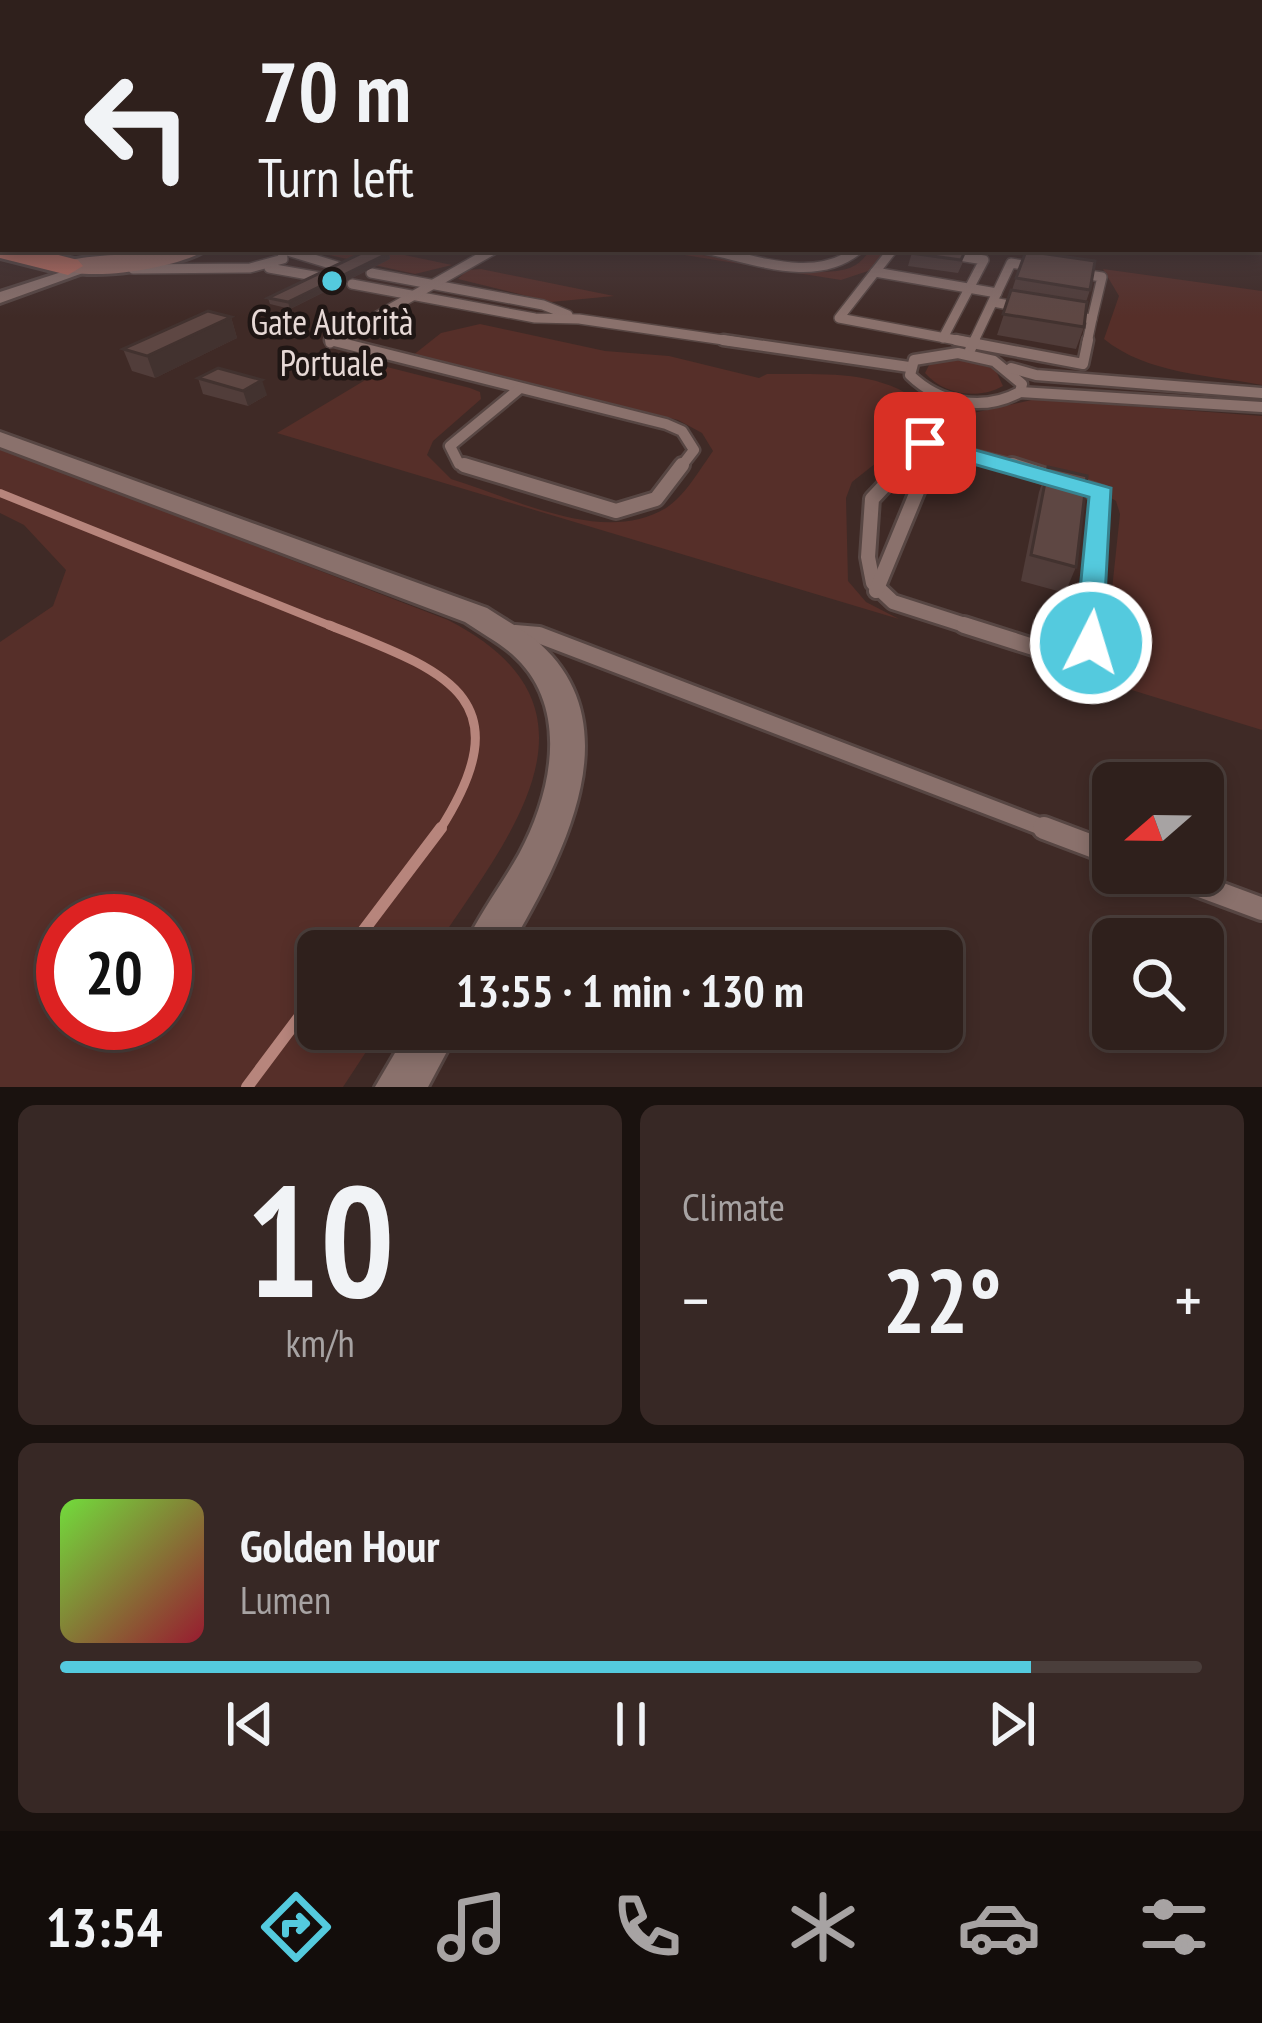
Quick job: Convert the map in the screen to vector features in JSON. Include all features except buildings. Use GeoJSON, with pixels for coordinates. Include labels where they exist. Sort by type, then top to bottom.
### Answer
{"type":"FeatureCollection","features":[{"type":"Feature","properties":{"kind":"highway"},"geometry":{"type":"LineString","coordinates":[[19,252],[88,263]]}},
{"type":"Feature","properties":{"kind":"street"},"geometry":{"type":"LineString","coordinates":[[0,288],[88,263],[173,252]]}},
{"type":"Feature","properties":{"kind":"street"},"geometry":{"type":"LineString","coordinates":[[0,298],[88,263]]}},
{"type":"Feature","properties":{"kind":"street"},"geometry":{"type":"LineString","coordinates":[[0,440],[510,632],[539,658],[571,725],[566,780],[553,829],[496,930]]}},
{"type":"Feature","properties":{"kind":"street"},"geometry":{"type":"LineString","coordinates":[[400,1087],[423,1050]]}},
{"type":"Feature","properties":{"kind":"lane"},"geometry":{"type":"LineString","coordinates":[[257,267],[283,259],[283,252]]}},
{"type":"Feature","properties":{"kind":"lane"},"geometry":{"type":"LineString","coordinates":[[292,252],[340,267]]}},
{"type":"Feature","properties":{"kind":"lane"},"geometry":{"type":"LineString","coordinates":[[490,252],[326,342],[519,388],[666,424],[682,431],[694,450],[656,499],[616,511],[459,464],[450,446],[519,388]]}},
{"type":"Feature","properties":{"kind":"lane"},"geometry":{"type":"LineString","coordinates":[[724,252],[817,267],[843,265],[856,252]]}},
{"type":"Feature","properties":{"kind":"lane"},"geometry":{"type":"LineString","coordinates":[[891,252],[839,318],[943,338],[1009,368],[1080,379],[1262,393]]}},
{"type":"Feature","properties":{"kind":"lane"},"geometry":{"type":"LineString","coordinates":[[934,252],[984,260],[943,338]]}},
{"type":"Feature","properties":{"kind":"lane"},"geometry":{"type":"LineString","coordinates":[[971,349],[1011,262],[1102,277],[1080,379]]}},
{"type":"Feature","properties":{"kind":"lane"},"geometry":{"type":"LineString","coordinates":[[88,263],[257,267],[320,277]]}},
{"type":"Feature","properties":{"kind":"lane"},"geometry":{"type":"LineString","coordinates":[[875,272],[969,288],[1033,309]]}},
{"type":"Feature","properties":{"kind":"lane"},"geometry":{"type":"LineString","coordinates":[[371,273],[543,305],[579,319]]}},
{"type":"Feature","properties":{"kind":"lane"},"geometry":{"type":"LineString","coordinates":[[352,284],[535,318],[579,319],[909,367],[926,356],[971,349],[1083,364]]}},
{"type":"Feature","properties":{"kind":"lane"},"geometry":{"type":"LineString","coordinates":[[1052,313],[1092,320]]}},
{"type":"Feature","properties":{"kind":"lane"},"geometry":{"type":"LineString","coordinates":[[909,367],[915,383],[955,400],[988,403],[1020,392],[1262,407]]}},
{"type":"Feature","properties":{"kind":"lane"},"geometry":{"type":"LineString","coordinates":[[1009,368],[1022,384],[1020,392]]}},
{"type":"Feature","properties":{"kind":"lane"},"geometry":{"type":"LineString","coordinates":[[876,591],[955,400]]}},
{"type":"Feature","properties":{"kind":"lane"},"geometry":{"type":"LineString","coordinates":[[925,443],[1102,494],[1091,643],[1078,653],[1054,654],[893,602],[876,591],[868,576],[872,499],[925,443]]}},
{"type":"Feature","properties":{"kind":"lane"},"geometry":{"type":"LineString","coordinates":[[510,632],[539,635],[1092,846]]}},
{"type":"Feature","properties":{"kind":"lane"},"geometry":{"type":"LineString","coordinates":[[1222,894],[1262,909]]}},
{"type":"Feature","properties":{"kind":"shaded area"},"geometry":{"type":"Polygon","coordinates":[[[316,252],[390,252],[452,265],[415,274],[316,252]]]}},
{"type":"Feature","properties":{"kind":"shaded area"},"geometry":{"type":"Polygon","coordinates":[[[666,252],[821,272],[852,267],[869,252],[887,252],[871,270],[841,280],[666,252]]]}},
{"type":"Feature","properties":{"kind":"shaded area"},"geometry":{"type":"Polygon","coordinates":[[[1103,269],[1262,291],[1262,385],[1159,366],[1104,339],[1119,296],[1103,269]]]}},
{"type":"Feature","properties":{"kind":"shaded area"},"geometry":{"type":"Polygon","coordinates":[[[467,270],[614,296],[551,302],[458,279],[467,270]]]}},
{"type":"Feature","properties":{"kind":"shaded area"},"geometry":{"type":"Polygon","coordinates":[[[480,324],[605,351],[669,356],[759,378],[767,374],[852,376],[910,395],[928,408],[924,425],[852,482],[846,498],[848,581],[866,602],[899,619],[277,433],[387,367],[470,388],[480,392],[481,399],[433,441],[427,455],[451,479],[587,521],[641,518],[666,508],[713,451],[702,433],[678,420],[412,356],[441,333],[480,324]]]}},
{"type":"Feature","properties":{"kind":"shaded area"},"geometry":{"type":"Polygon","coordinates":[[[961,359],[995,369],[1003,386],[962,393],[925,373],[930,363],[961,359]]]}},
{"type":"Feature","properties":{"kind":"shaded area"},"geometry":{"type":"Polygon","coordinates":[[[1036,399],[1262,416],[1262,730],[1037,661],[1090,658],[1106,646],[1120,514],[1116,501],[1068,471],[979,451],[953,434],[964,415],[1036,399]]]}},
{"type":"Feature","properties":{"kind":"shaded area"},"geometry":{"type":"Polygon","coordinates":[[[0,448],[448,620],[500,655],[529,694],[539,735],[533,777],[516,821],[447,930],[297,930],[297,1050],[367,1050],[343,1087],[0,1087],[0,642],[53,606],[66,570],[24,525],[0,513],[0,448]]]}},
{"type":"Feature","properties":{"kind":"waterway"},"geometry":{"type":"LineString","coordinates":[[0,493],[336,628]]}},
{"type":"Feature","properties":{"kind":"waterway"},"geometry":{"type":"LineString","coordinates":[[329,625],[437,675],[460,695],[473,719],[475,748],[464,785],[440,830]]}},
{"type":"Feature","properties":{"kind":"waterway"},"geometry":{"type":"LineString","coordinates":[[364,930],[440,830]]}},
{"type":"Feature","properties":{"kind":"waterway"},"geometry":{"type":"LineString","coordinates":[[247,1087],[297,1020]]}},
{"type":"Feature","properties":{"kind":"place","name":"Gate Autorità Portuale"},"geometry":{"type":"Point","coordinates":[332,281]}},
{"type":"Feature","properties":{"kind":"route"},"geometry":{"type":"LineString","coordinates":[[925,443],[1089,486],[1102,494],[1091,643]]}}]}
